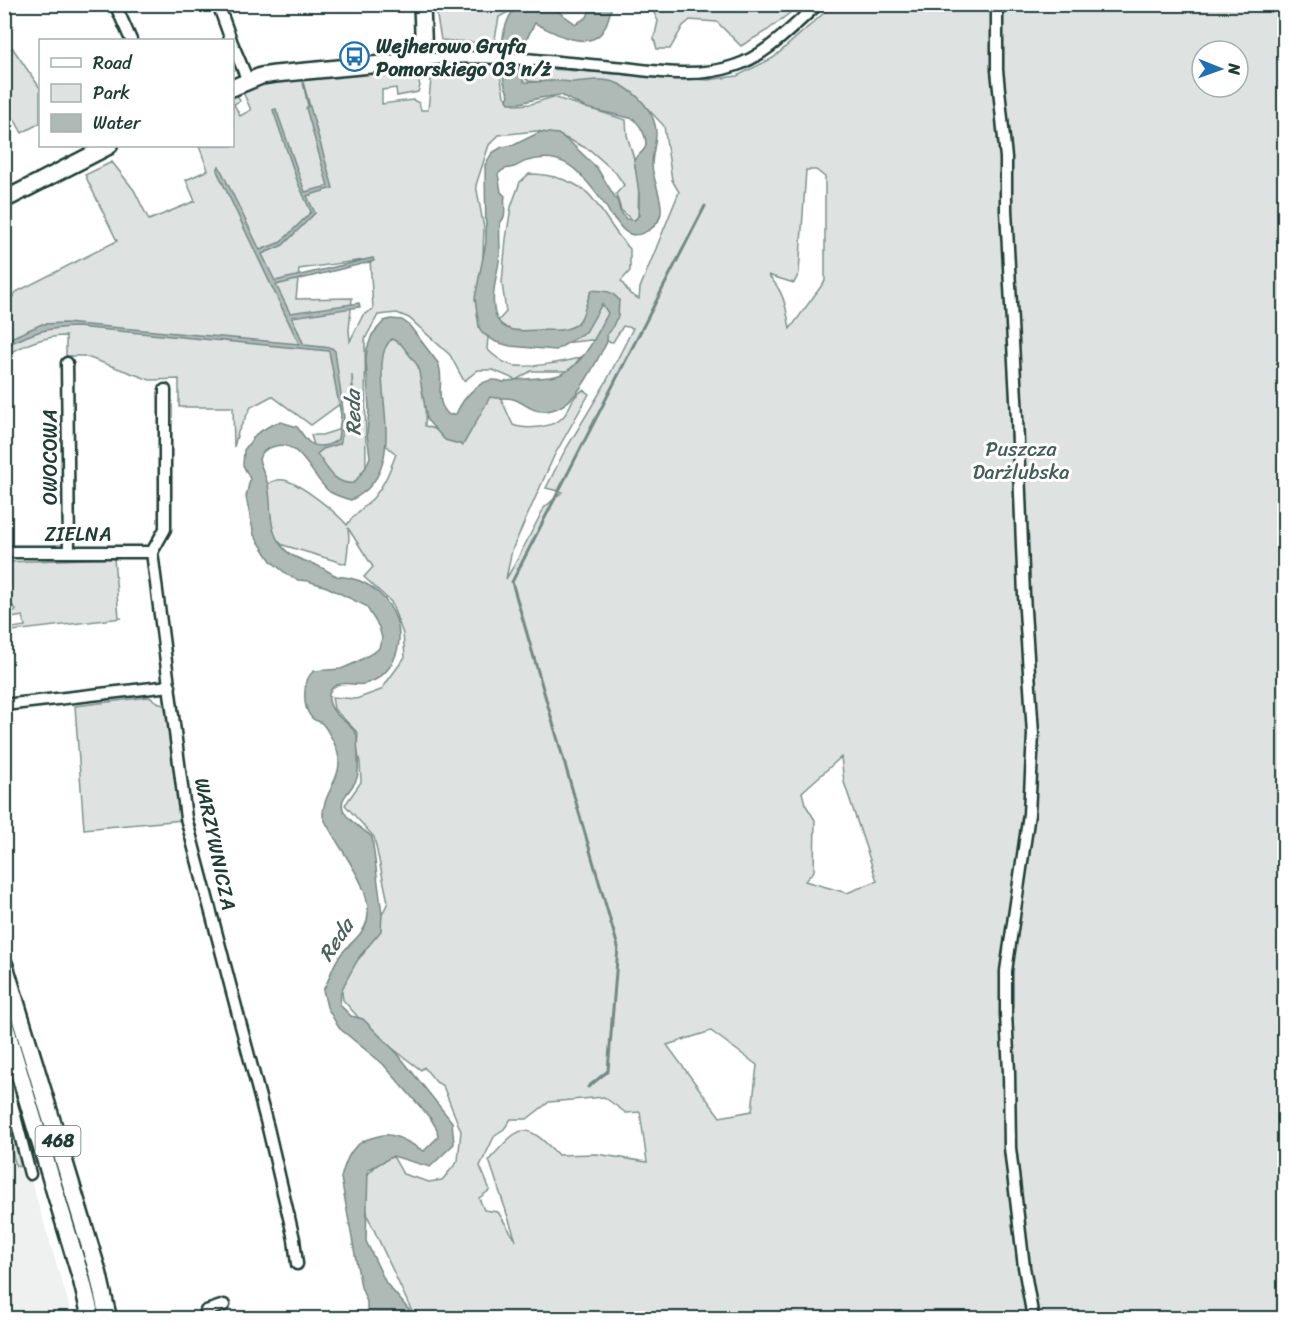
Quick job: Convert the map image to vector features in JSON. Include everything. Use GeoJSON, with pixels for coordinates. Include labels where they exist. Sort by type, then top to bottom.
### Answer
{"type":"FeatureCollection","features":[{"type":"Feature","properties":{"kind":"main road","name":"468"},"geometry":{"type":"LineString","coordinates":[[4,964],[98,1273],[108,1318]]}},
{"type":"Feature","properties":{"kind":"main road","name":"468"},"geometry":{"type":"LineString","coordinates":[[4,1022],[91,1318]]}},
{"type":"Feature","properties":{"kind":"street"},"geometry":{"type":"LineString","coordinates":[[116,4],[131,39]]}},
{"type":"Feature","properties":{"kind":"street"},"geometry":{"type":"LineString","coordinates":[[218,4],[231,39]]}},
{"type":"Feature","properties":{"kind":"street"},"geometry":{"type":"LineString","coordinates":[[422,4],[424,60]]}},
{"type":"Feature","properties":{"kind":"street"},"geometry":{"type":"LineString","coordinates":[[234,87],[275,74],[466,57],[520,59],[681,73],[712,72],[736,66],[759,53],[818,4]]}},
{"type":"Feature","properties":{"kind":"street"},"geometry":{"type":"LineString","coordinates":[[997,4],[997,70],[1006,158],[1006,210],[1024,595],[1034,734],[1029,814],[1006,971],[1006,1014],[1010,1148],[1024,1267],[1033,1318]]}},
{"type":"Feature","properties":{"kind":"street"},"geometry":{"type":"LineString","coordinates":[[234,47],[248,81]]}},
{"type":"Feature","properties":{"kind":"street"},"geometry":{"type":"LineString","coordinates":[[4,201],[107,147]]}},
{"type":"Feature","properties":{"kind":"street","name":"OWOCOWA"},"geometry":{"type":"LineString","coordinates":[[67,363],[69,552]]}},
{"type":"Feature","properties":{"kind":"street"},"geometry":{"type":"LineString","coordinates":[[153,552],[165,529],[165,390]]}},
{"type":"Feature","properties":{"kind":"street","name":"ZIELNA"},"geometry":{"type":"LineString","coordinates":[[4,552],[153,552]]}},
{"type":"Feature","properties":{"kind":"street","name":"WARZYWNICZA"},"geometry":{"type":"LineString","coordinates":[[153,552],[186,818],[268,1128],[294,1239],[297,1264]]}},
{"type":"Feature","properties":{"kind":"street"},"geometry":{"type":"LineString","coordinates":[[4,705],[170,686]]}},
{"type":"Feature","properties":{"kind":"street"},"geometry":{"type":"LineString","coordinates":[[4,1073],[30,1174]]}},
{"type":"Feature","properties":{"kind":"street"},"geometry":{"type":"LineString","coordinates":[[207,1318],[206,1311],[224,1305]]}},
{"type":"Feature","properties":{"kind":"shaded area"},"geometry":{"type":"Polygon","coordinates":[[[4,1089],[30,1177],[73,1318],[5,1318],[4,1089]]]}},
{"type":"Feature","properties":{"kind":"green space"},"geometry":{"type":"Polygon","coordinates":[[[650,4],[800,5],[768,30],[741,46],[717,22],[690,20],[683,26],[670,49],[657,49],[654,39],[658,21],[650,4]]]}},
{"type":"Feature","properties":{"kind":"green space","name":"Puszcza Darżlubska"},"geometry":{"type":"Polygon","coordinates":[[[964,4],[1284,5],[1284,1318],[415,1318],[368,1217],[363,1188],[368,1174],[387,1155],[394,1158],[403,1174],[429,1182],[442,1180],[458,1161],[461,1131],[443,1086],[436,1082],[424,1067],[421,1070],[371,1032],[343,1000],[341,985],[349,969],[364,953],[388,902],[374,837],[345,805],[361,782],[357,750],[358,733],[334,709],[332,697],[356,699],[381,690],[405,657],[403,634],[391,602],[364,577],[373,567],[348,528],[346,564],[283,545],[272,537],[267,485],[279,480],[291,482],[318,499],[347,525],[374,497],[384,482],[396,454],[383,443],[380,339],[398,332],[427,353],[425,426],[441,431],[476,394],[498,392],[513,425],[532,428],[546,426],[559,421],[575,397],[583,390],[589,394],[554,456],[512,550],[506,579],[544,508],[562,492],[546,488],[563,454],[605,384],[633,328],[623,326],[613,342],[591,340],[563,343],[500,337],[498,321],[506,312],[502,283],[506,239],[511,207],[520,182],[529,174],[546,175],[572,183],[587,193],[630,249],[630,271],[621,281],[630,294],[639,299],[640,288],[679,192],[672,180],[664,126],[632,95],[529,81],[521,76],[520,67],[708,80],[737,76],[773,58],[833,5],[944,5],[944,13],[964,4]],[[806,170],[799,273],[794,283],[768,275],[781,293],[790,329],[825,281],[825,177],[816,170],[806,170]],[[841,757],[802,792],[805,804],[815,820],[814,871],[805,881],[847,893],[877,881],[844,782],[841,757]],[[711,1031],[667,1045],[720,1117],[752,1111],[757,1065],[711,1031]],[[604,1097],[549,1102],[527,1119],[511,1119],[504,1129],[495,1135],[480,1166],[490,1190],[479,1198],[484,1210],[498,1212],[516,1241],[489,1160],[515,1134],[522,1131],[529,1132],[546,1143],[558,1155],[597,1154],[647,1162],[640,1112],[626,1113],[604,1097]]]}},
{"type":"Feature","properties":{"kind":"green space"},"geometry":{"type":"Polygon","coordinates":[[[435,5],[521,5],[499,17],[494,44],[441,40],[435,5]]]}},
{"type":"Feature","properties":{"kind":"green space"},"geometry":{"type":"Polygon","coordinates":[[[5,37],[39,87],[39,124],[22,133],[5,102],[5,37]]]}},
{"type":"Feature","properties":{"kind":"green space"},"geometry":{"type":"Polygon","coordinates":[[[484,63],[495,67],[504,96],[516,105],[531,104],[553,97],[626,120],[627,135],[639,176],[638,217],[633,221],[621,210],[616,194],[624,185],[616,173],[590,150],[559,135],[536,131],[499,135],[489,145],[476,185],[484,228],[481,308],[488,338],[487,349],[501,360],[517,366],[546,364],[581,357],[569,371],[531,371],[516,380],[493,370],[478,370],[464,381],[450,355],[409,318],[397,313],[378,315],[365,339],[366,471],[348,493],[318,460],[311,435],[322,435],[347,427],[354,397],[352,375],[352,395],[311,425],[272,396],[251,407],[238,432],[234,447],[233,407],[179,407],[179,379],[150,380],[84,356],[66,356],[66,336],[42,339],[5,355],[5,308],[16,292],[117,241],[85,175],[112,162],[134,190],[149,220],[195,201],[186,180],[208,170],[199,147],[234,147],[234,104],[240,116],[251,110],[242,90],[268,81],[408,70],[417,75],[420,86],[418,92],[397,96],[396,88],[382,90],[382,104],[413,100],[419,103],[421,110],[428,110],[432,69],[441,64],[484,63]],[[370,259],[299,269],[296,299],[352,298],[350,341],[363,315],[373,309],[370,259]]]}},
{"type":"Feature","properties":{"kind":"green space"},"geometry":{"type":"Polygon","coordinates":[[[236,92],[240,101],[234,104],[236,92]]]}},
{"type":"Feature","properties":{"kind":"green space"},"geometry":{"type":"Polygon","coordinates":[[[114,558],[119,618],[122,618],[5,632],[6,624],[7,629],[25,626],[23,616],[5,619],[16,610],[13,606],[5,612],[5,562],[114,558]]]}},
{"type":"Feature","properties":{"kind":"green space"},"geometry":{"type":"Polygon","coordinates":[[[149,697],[170,709],[183,820],[84,829],[75,706],[149,697]]]}},
{"type":"Feature","properties":{"kind":"green space"},"geometry":{"type":"Polygon","coordinates":[[[4,1050],[36,1153],[33,1167],[24,1164],[22,1167],[16,1166],[5,1129],[5,1103],[8,1103],[5,1088],[4,1050]]]}},
{"type":"Feature","properties":{"kind":"water"},"geometry":{"type":"Polygon","coordinates":[[[520,5],[549,5],[576,24],[587,17],[592,5],[612,5],[602,32],[596,38],[588,40],[569,38],[535,23],[521,52],[519,67],[521,75],[524,82],[597,80],[619,84],[639,98],[649,111],[655,125],[656,137],[652,165],[660,201],[660,218],[655,225],[641,234],[632,235],[624,231],[582,176],[559,160],[539,158],[498,174],[501,192],[505,196],[505,214],[500,222],[500,254],[493,299],[495,314],[502,325],[513,330],[565,329],[578,323],[592,290],[604,291],[616,296],[619,300],[618,317],[607,334],[606,343],[592,370],[572,398],[564,405],[554,409],[539,411],[513,399],[490,397],[463,445],[445,440],[427,420],[418,366],[401,344],[392,339],[384,352],[382,370],[386,442],[382,465],[371,485],[351,500],[330,492],[323,486],[305,460],[290,448],[282,445],[270,448],[262,453],[259,459],[268,485],[273,529],[287,552],[334,575],[358,580],[378,592],[393,611],[398,629],[399,639],[394,659],[382,675],[364,684],[337,685],[329,695],[334,711],[357,735],[358,774],[342,804],[346,815],[372,837],[382,914],[381,931],[360,956],[347,979],[341,992],[340,1005],[351,1016],[363,1019],[397,1053],[452,1122],[454,1144],[430,1167],[393,1156],[368,1170],[366,1241],[386,1283],[416,1318],[367,1318],[367,1302],[361,1287],[341,1178],[345,1164],[356,1146],[367,1139],[384,1135],[394,1136],[424,1151],[438,1137],[437,1129],[431,1119],[383,1064],[339,1028],[327,1007],[323,990],[339,957],[365,926],[368,908],[360,880],[323,816],[326,800],[338,770],[338,754],[325,727],[313,719],[306,708],[305,687],[314,671],[341,669],[355,663],[376,651],[382,638],[379,627],[366,606],[327,587],[298,580],[271,561],[254,535],[246,497],[250,479],[243,465],[244,450],[256,434],[281,422],[297,427],[306,440],[313,445],[325,445],[338,439],[341,415],[329,351],[77,327],[56,328],[40,332],[5,346],[4,341],[42,324],[65,323],[299,344],[217,171],[219,166],[260,250],[281,242],[311,212],[298,183],[273,110],[276,109],[305,192],[328,186],[306,108],[308,106],[303,82],[333,188],[307,196],[315,213],[283,245],[262,254],[275,281],[373,258],[374,261],[276,285],[290,313],[359,303],[360,307],[292,317],[304,345],[332,348],[335,351],[344,417],[341,441],[340,444],[323,449],[317,454],[332,475],[342,482],[354,483],[366,467],[370,457],[367,434],[369,410],[367,349],[372,335],[384,321],[402,320],[409,325],[438,363],[441,377],[441,403],[449,415],[456,414],[469,394],[488,381],[503,382],[550,377],[570,369],[585,353],[608,313],[602,304],[586,332],[556,350],[510,346],[496,342],[482,333],[479,327],[475,298],[486,242],[485,165],[492,153],[502,147],[514,145],[540,132],[558,134],[597,168],[618,202],[620,211],[626,219],[635,220],[639,215],[639,193],[634,160],[645,148],[646,141],[641,128],[634,119],[586,108],[561,95],[509,103],[501,61],[502,47],[507,21],[520,5]]]}},
{"type":"Feature","properties":{"kind":"waterway"},"geometry":{"type":"LineString","coordinates":[[588,1087],[608,1071],[618,947],[512,582],[705,206]]}},
{"type":"Feature","properties":{"kind":"place","name":"Wejherowo Gryfa Pomorskiego 03 n/ż"},"geometry":{"type":"Point","coordinates":[355,57]}},
{"type":"Feature","properties":{"kind":"water label","name":"Reda"},"geometry":{"type":"Point","coordinates":[353,413]}},
{"type":"Feature","properties":{"kind":"water label","name":"Reda"},"geometry":{"type":"Point","coordinates":[336,940]}}]}
